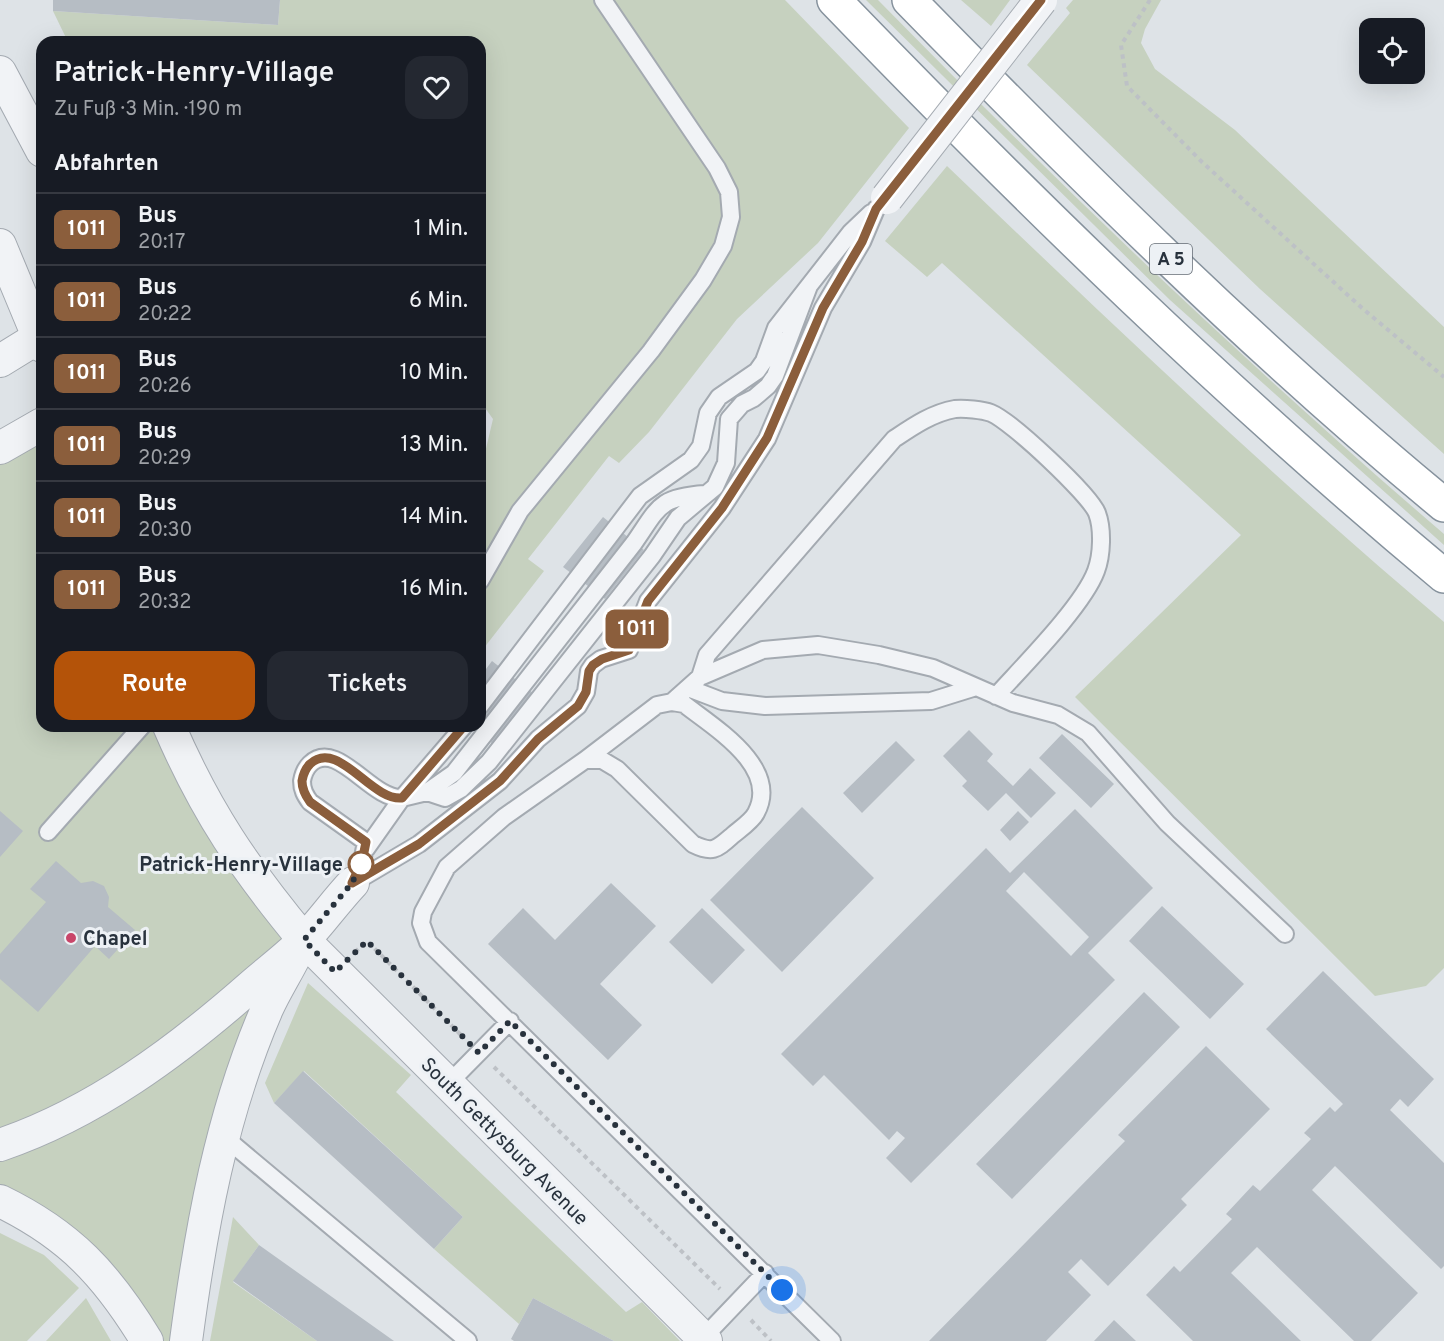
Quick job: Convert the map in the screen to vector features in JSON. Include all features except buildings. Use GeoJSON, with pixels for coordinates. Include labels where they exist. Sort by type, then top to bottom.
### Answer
{"type":"FeatureCollection","features":[{"type":"Feature","properties":{"kind":"highway","name":"A 5"},"geometry":{"type":"LineString","coordinates":[[834,0],[1047,214],[1188,349],[1444,576]]}},
{"type":"Feature","properties":{"kind":"highway","name":"A 5"},"geometry":{"type":"LineString","coordinates":[[909,0],[1037,132],[1273,355],[1444,505]]}},
{"type":"Feature","properties":{"kind":"street"},"geometry":{"type":"LineString","coordinates":[[882,204],[1041,0]]}},
{"type":"Feature","properties":{"kind":"street"},"geometry":{"type":"LineString","coordinates":[[0,72],[36,140]]}},
{"type":"Feature","properties":{"kind":"street"},"geometry":{"type":"LineString","coordinates":[[0,245],[36,332]]}},
{"type":"Feature","properties":{"kind":"street"},"geometry":{"type":"LineString","coordinates":[[0,361],[36,344]]}},
{"type":"Feature","properties":{"kind":"street"},"geometry":{"type":"LineString","coordinates":[[0,448],[36,427]]}},
{"type":"Feature","properties":{"kind":"street","name":"South Gettysburg Avenue"},"geometry":{"type":"LineString","coordinates":[[172,732],[191,777],[219,827],[255,881],[304,940],[705,1340]]}},
{"type":"Feature","properties":{"kind":"street"},"geometry":{"type":"LineString","coordinates":[[0,1145],[52,1125],[154,1064],[211,1021],[304,940],[352,883]]}},
{"type":"Feature","properties":{"kind":"street"},"geometry":{"type":"LineString","coordinates":[[186,1341],[206,1207],[223,1136],[267,1009],[304,940]]}},
{"type":"Feature","properties":{"kind":"street"},"geometry":{"type":"LineString","coordinates":[[0,1201],[32,1216],[68,1243],[105,1278],[147,1341]]}},
{"type":"Feature","properties":{"kind":"lane"},"geometry":{"type":"LineString","coordinates":[[486,571],[520,512],[600,416],[703,280],[723,246],[731,217],[729,192],[717,168],[603,0]]}},
{"type":"Feature","properties":{"kind":"lane"},"geometry":{"type":"LineString","coordinates":[[486,698],[640,496],[658,481],[686,466],[692,459],[700,446],[708,413],[719,397],[757,371],[764,361],[776,328],[852,232],[882,204]]}},
{"type":"Feature","properties":{"kind":"lane"},"geometry":{"type":"LineString","coordinates":[[352,883],[419,844],[500,781],[538,739],[578,706],[586,692],[589,671],[593,665],[602,659],[629,650],[648,601],[722,508],[767,438],[823,308],[882,204]]}},
{"type":"Feature","properties":{"kind":"lane"},"geometry":{"type":"LineString","coordinates":[[366,849],[366,842],[359,835],[310,802],[303,794],[302,779],[307,767],[316,759],[324,756],[338,761],[393,799],[427,792],[454,773],[634,543],[660,506],[672,498],[706,494],[722,476],[729,419],[742,404],[754,398],[768,386],[775,376],[808,286]]}},
{"type":"Feature","properties":{"kind":"lane"},"geometry":{"type":"LineString","coordinates":[[694,683],[707,655],[894,439],[924,420],[956,409],[992,413],[1028,441],[1085,494],[1097,513],[1101,537],[1096,571],[1075,605],[996,696]]}},
{"type":"Feature","properties":{"kind":"lane"},"geometry":{"type":"LineString","coordinates":[[672,702],[694,683],[763,650],[818,645],[879,655],[933,668],[996,696],[1058,715],[1088,733],[1167,823],[1285,934]]}},
{"type":"Feature","properties":{"kind":"lane"},"geometry":{"type":"LineString","coordinates":[[694,683],[722,701],[765,706],[931,701],[976,687]]}},
{"type":"Feature","properties":{"kind":"lane"},"geometry":{"type":"LineString","coordinates":[[585,760],[602,760],[617,769],[693,844],[706,850],[718,848],[756,814],[762,794],[758,777],[748,756],[684,704],[672,702],[657,705],[585,760],[504,817],[447,867],[423,912],[421,923],[428,942],[832,1341]]}},
{"type":"Feature","properties":{"kind":"lane"},"geometry":{"type":"LineString","coordinates":[[48,832],[137,732]]}},
{"type":"Feature","properties":{"kind":"lane"},"geometry":{"type":"LineString","coordinates":[[352,883],[366,849],[402,798],[459,732]]}},
{"type":"Feature","properties":{"kind":"lane"},"geometry":{"type":"LineString","coordinates":[[448,1084],[510,1021]]}},
{"type":"Feature","properties":{"kind":"lane"},"geometry":{"type":"LineString","coordinates":[[223,1136],[468,1341]]}},
{"type":"Feature","properties":{"kind":"lane"},"geometry":{"type":"LineString","coordinates":[[705,1340],[765,1273]]}},
{"type":"Feature","properties":{"kind":"path"},"geometry":{"type":"LineString","coordinates":[[1150,0],[1121,45],[1127,86],[1202,162],[1362,308],[1444,377]]}},
{"type":"Feature","properties":{"kind":"path"},"geometry":{"type":"LineString","coordinates":[[335,972],[367,941],[771,1341]]}},
{"type":"Feature","properties":{"kind":"green space"},"geometry":{"type":"Polygon","coordinates":[[[280,0],[785,0],[909,128],[818,243],[737,319],[649,432],[619,463],[609,456],[528,559],[544,571],[486,645],[486,449],[493,419],[486,409],[486,36],[65,36],[53,11],[278,25],[280,0]]]}},
{"type":"Feature","properties":{"kind":"green space"},"geometry":{"type":"Polygon","coordinates":[[[866,0],[878,0],[1015,138],[1226,340],[1444,534],[1444,545],[1170,300],[866,0]]]}},
{"type":"Feature","properties":{"kind":"green space"},"geometry":{"type":"Polygon","coordinates":[[[961,0],[1010,0],[991,26],[961,0]]]}},
{"type":"Feature","properties":{"kind":"green space"},"geometry":{"type":"Polygon","coordinates":[[[1073,0],[1161,0],[1145,29],[1141,43],[1155,69],[1235,130],[1444,327],[1444,454],[1260,289],[1027,65],[1070,13],[1066,8],[1073,0]]]}},
{"type":"Feature","properties":{"kind":"green space"},"geometry":{"type":"Polygon","coordinates":[[[947,166],[1254,455],[1444,622],[1444,968],[1426,986],[1375,996],[1075,697],[1241,535],[942,263],[927,277],[885,241],[947,166]]]}},
{"type":"Feature","properties":{"kind":"green space"},"geometry":{"type":"Polygon","coordinates":[[[36,427],[36,732],[173,732],[304,940],[267,1009],[186,1341],[147,1341],[105,1278],[0,1201],[0,448],[36,427]]]}},
{"type":"Feature","properties":{"kind":"green space"},"geometry":{"type":"Polygon","coordinates":[[[308,983],[411,1075],[396,1092],[626,1312],[642,1302],[680,1341],[614,1341],[533,1298],[519,1324],[434,1249],[463,1217],[304,1071],[274,1103],[265,1083],[308,983]]]}},
{"type":"Feature","properties":{"kind":"green space"},"geometry":{"type":"Polygon","coordinates":[[[233,1217],[259,1245],[233,1282],[317,1341],[210,1341],[233,1217]]]}},
{"type":"Feature","properties":{"kind":"green space"},"geometry":{"type":"Polygon","coordinates":[[[0,1233],[44,1255],[79,1288],[27,1341],[0,1341],[0,1233]]]}},
{"type":"Feature","properties":{"kind":"green space"},"geometry":{"type":"Polygon","coordinates":[[[86,1298],[111,1341],[46,1341],[86,1298]]]}},
{"type":"Feature","properties":{"kind":"bus line","name":"1011"},"geometry":{"type":"LineString","coordinates":[[459,732],[423,777],[402,798],[393,799],[383,794],[338,761],[324,756],[316,759],[307,767],[302,779],[303,794],[310,802],[366,842],[362,862],[352,883],[419,844],[500,781],[538,739],[578,706],[584,698],[589,671],[593,665],[602,659],[624,654],[633,645],[638,622],[648,601],[722,508],[748,471],[767,438],[823,308],[862,242],[876,209],[887,198],[1041,0]]}},
{"type":"Feature","properties":{"kind":"place","name":"Patrick-Henry-Village"},"geometry":{"type":"Point","coordinates":[361,864]}},
{"type":"Feature","properties":{"kind":"place","name":"Chapel"},"geometry":{"type":"Point","coordinates":[71,938]}},
{"type":"Feature","properties":{"kind":"route"},"geometry":{"type":"LineString","coordinates":[[361,864],[362,862],[352,883],[304,940],[335,972],[367,941],[479,1053],[510,1021],[782,1290]]}}]}
